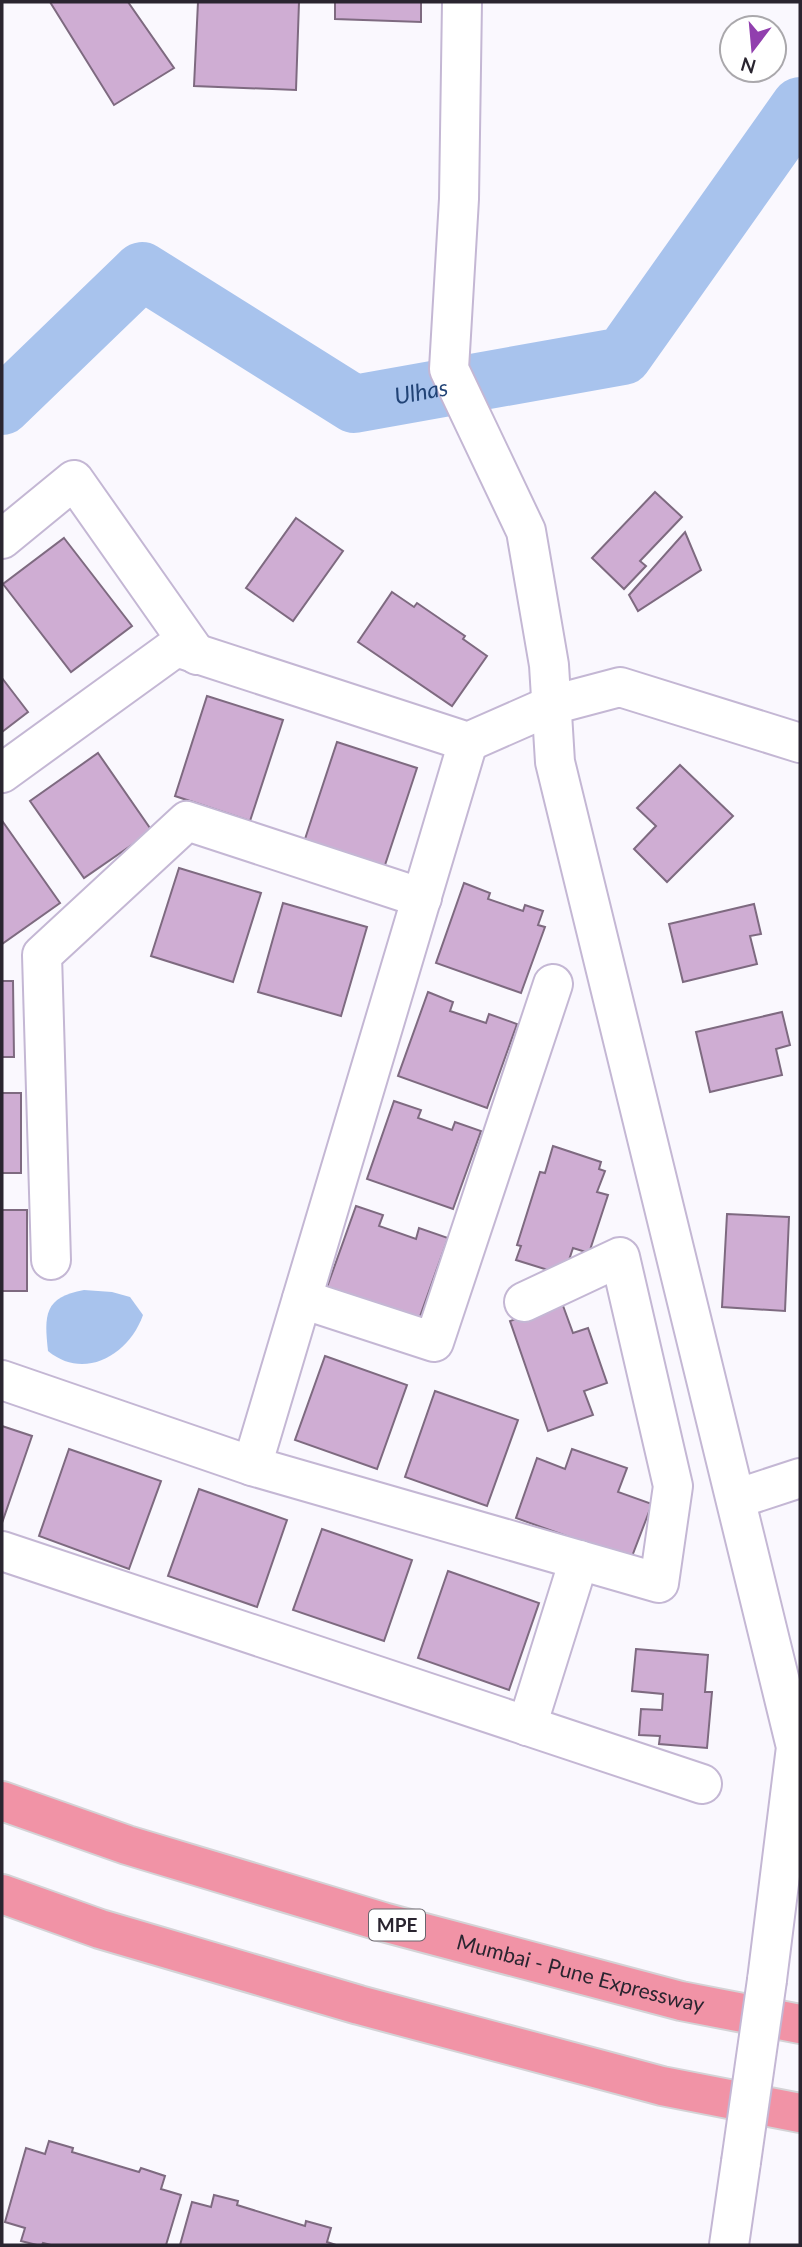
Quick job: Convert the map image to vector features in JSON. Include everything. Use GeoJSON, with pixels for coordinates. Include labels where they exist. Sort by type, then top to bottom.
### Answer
{"type":"FeatureCollection","features":[{"type":"Feature","properties":{"kind":"highway","name":"Mumbai - Pune Expressway"},"geometry":{"type":"LineString","coordinates":[[2,1801],[127,1845],[383,1922],[681,2001],[800,2024]]}},
{"type":"Feature","properties":{"kind":"highway"},"geometry":{"type":"LineString","coordinates":[[2,1894],[100,1928],[359,2005],[662,2086],[800,2113]]}},
{"type":"Feature","properties":{"kind":"street"},"geometry":{"type":"LineString","coordinates":[[462,2],[459,199],[449,369],[526,531],[549,665],[555,762],[796,1747],[767,1980],[729,2245]]}},
{"type":"Feature","properties":{"kind":"street"},"geometry":{"type":"LineString","coordinates":[[2,539],[74,480],[197,654]]}},
{"type":"Feature","properties":{"kind":"street"},"geometry":{"type":"LineString","coordinates":[[2,773],[176,647],[468,742],[552,705],[620,687],[800,743]]}},
{"type":"Feature","properties":{"kind":"street"},"geometry":{"type":"LineString","coordinates":[[252,1466],[468,742]]}},
{"type":"Feature","properties":{"kind":"street"},"geometry":{"type":"LineString","coordinates":[[51,1260],[42,955],[187,821],[422,898]]}},
{"type":"Feature","properties":{"kind":"street"},"geometry":{"type":"LineString","coordinates":[[302,1299],[434,1342],[553,984]]}},
{"type":"Feature","properties":{"kind":"street"},"geometry":{"type":"LineString","coordinates":[[2,1380],[252,1466],[659,1583],[673,1486],[620,1257],[524,1302]]}},
{"type":"Feature","properties":{"kind":"street"},"geometry":{"type":"LineString","coordinates":[[736,1499],[800,1478]]}},
{"type":"Feature","properties":{"kind":"street"},"geometry":{"type":"LineString","coordinates":[[2,1551],[702,1784]]}},
{"type":"Feature","properties":{"kind":"street"},"geometry":{"type":"LineString","coordinates":[[527,1727],[579,1560]]}},
{"type":"Feature","properties":{"kind":"water"},"geometry":{"type":"Polygon","coordinates":[[[84,1290],[112,1292],[130,1297],[143,1315],[127,1342],[116,1352],[104,1359],[76,1364],[62,1360],[48,1351],[46,1327],[54,1303],[61,1297],[84,1290]]]}},
{"type":"Feature","properties":{"kind":"building"},"geometry":{"type":"Polygon","coordinates":[[[50,2],[128,2],[174,68],[114,105],[50,2]]]}},
{"type":"Feature","properties":{"kind":"building"},"geometry":{"type":"Polygon","coordinates":[[[198,2],[299,2],[296,90],[194,86],[198,2]]]}},
{"type":"Feature","properties":{"kind":"building"},"geometry":{"type":"Polygon","coordinates":[[[335,2],[421,2],[421,22],[335,19],[335,2]]]}},
{"type":"Feature","properties":{"kind":"building"},"geometry":{"type":"Polygon","coordinates":[[[655,492],[682,517],[640,561],[646,566],[624,589],[592,558],[655,492]]]}},
{"type":"Feature","properties":{"kind":"building"},"geometry":{"type":"Polygon","coordinates":[[[296,518],[343,551],[293,621],[246,588],[296,518]]]}},
{"type":"Feature","properties":{"kind":"building"},"geometry":{"type":"Polygon","coordinates":[[[685,532],[701,570],[638,611],[629,595],[685,532]]]}},
{"type":"Feature","properties":{"kind":"building"},"geometry":{"type":"Polygon","coordinates":[[[64,538],[132,626],[71,672],[3,584],[64,538]]]}},
{"type":"Feature","properties":{"kind":"building"},"geometry":{"type":"Polygon","coordinates":[[[392,592],[414,607],[417,603],[465,636],[463,639],[487,656],[452,706],[358,642],[392,592]]]}},
{"type":"Feature","properties":{"kind":"building"},"geometry":{"type":"Polygon","coordinates":[[[2,678],[28,712],[2,732],[2,678]]]}},
{"type":"Feature","properties":{"kind":"building"},"geometry":{"type":"Polygon","coordinates":[[[207,696],[283,720],[250,821],[175,796],[207,696]]]}},
{"type":"Feature","properties":{"kind":"building"},"geometry":{"type":"Polygon","coordinates":[[[337,742],[417,768],[383,871],[303,845],[337,742]]]}},
{"type":"Feature","properties":{"kind":"building"},"geometry":{"type":"Polygon","coordinates":[[[98,753],[152,831],[84,878],[30,801],[98,753]]]}},
{"type":"Feature","properties":{"kind":"building"},"geometry":{"type":"Polygon","coordinates":[[[680,765],[733,816],[667,882],[634,849],[656,826],[637,808],[680,765]]]}},
{"type":"Feature","properties":{"kind":"building"},"geometry":{"type":"Polygon","coordinates":[[[2,823],[60,903],[2,944],[2,823]]]}},
{"type":"Feature","properties":{"kind":"building"},"geometry":{"type":"Polygon","coordinates":[[[179,868],[261,893],[233,982],[151,956],[179,868]]]}},
{"type":"Feature","properties":{"kind":"building"},"geometry":{"type":"Polygon","coordinates":[[[464,883],[490,893],[488,899],[523,911],[525,905],[543,911],[538,925],[545,927],[521,993],[436,963],[464,883]]]}},
{"type":"Feature","properties":{"kind":"building"},"geometry":{"type":"Polygon","coordinates":[[[283,903],[367,927],[341,1016],[258,992],[283,903]]]}},
{"type":"Feature","properties":{"kind":"building"},"geometry":{"type":"Polygon","coordinates":[[[754,904],[761,934],[750,936],[757,964],[683,982],[669,924],[754,904]]]}},
{"type":"Feature","properties":{"kind":"building"},"geometry":{"type":"Polygon","coordinates":[[[2,981],[13,981],[14,1057],[2,1057],[2,981]]]}},
{"type":"Feature","properties":{"kind":"building"},"geometry":{"type":"Polygon","coordinates":[[[428,992],[453,1002],[450,1011],[486,1023],[489,1014],[517,1024],[487,1108],[398,1076],[428,992]]]}},
{"type":"Feature","properties":{"kind":"building"},"geometry":{"type":"Polygon","coordinates":[[[782,1012],[790,1045],[776,1049],[782,1075],[710,1092],[696,1032],[782,1012]]]}},
{"type":"Feature","properties":{"kind":"building"},"geometry":{"type":"Polygon","coordinates":[[[2,1093],[21,1093],[21,1173],[2,1173],[2,1093]]]}},
{"type":"Feature","properties":{"kind":"building"},"geometry":{"type":"Polygon","coordinates":[[[394,1101],[421,1110],[418,1118],[452,1130],[455,1122],[481,1131],[453,1209],[367,1179],[394,1101]]]}},
{"type":"Feature","properties":{"kind":"building"},"geometry":{"type":"Polygon","coordinates":[[[553,1146],[601,1162],[599,1169],[605,1171],[597,1192],[608,1195],[589,1253],[573,1248],[564,1275],[516,1260],[521,1246],[517,1245],[540,1172],[545,1173],[553,1146]]]}},
{"type":"Feature","properties":{"kind":"building"},"geometry":{"type":"Polygon","coordinates":[[[356,1206],[383,1215],[379,1226],[416,1239],[419,1228],[448,1238],[418,1322],[326,1290],[356,1206]]]}},
{"type":"Feature","properties":{"kind":"building"},"geometry":{"type":"Polygon","coordinates":[[[2,1210],[27,1210],[27,1291],[2,1291],[2,1210]]]}},
{"type":"Feature","properties":{"kind":"building"},"geometry":{"type":"Polygon","coordinates":[[[727,1214],[789,1217],[785,1311],[722,1307],[727,1214]]]}},
{"type":"Feature","properties":{"kind":"building"},"geometry":{"type":"Polygon","coordinates":[[[562,1303],[573,1333],[588,1328],[607,1383],[584,1391],[593,1415],[548,1431],[510,1321],[562,1303]]]}},
{"type":"Feature","properties":{"kind":"building"},"geometry":{"type":"Polygon","coordinates":[[[325,1356],[407,1385],[377,1469],[295,1440],[325,1356]]]}},
{"type":"Feature","properties":{"kind":"building"},"geometry":{"type":"Polygon","coordinates":[[[435,1391],[518,1420],[487,1506],[405,1477],[435,1391]]]}},
{"type":"Feature","properties":{"kind":"building"},"geometry":{"type":"Polygon","coordinates":[[[2,1426],[32,1436],[2,1523],[2,1426]]]}},
{"type":"Feature","properties":{"kind":"building"},"geometry":{"type":"Polygon","coordinates":[[[69,1449],[161,1481],[129,1569],[39,1536],[69,1449]]]}},
{"type":"Feature","properties":{"kind":"building"},"geometry":{"type":"Polygon","coordinates":[[[572,1449],[627,1468],[618,1492],[652,1504],[631,1559],[516,1518],[537,1458],[565,1469],[572,1449]]]}},
{"type":"Feature","properties":{"kind":"building"},"geometry":{"type":"Polygon","coordinates":[[[199,1489],[287,1520],[257,1607],[168,1576],[199,1489]]]}},
{"type":"Feature","properties":{"kind":"building"},"geometry":{"type":"Polygon","coordinates":[[[322,1529],[412,1560],[384,1641],[293,1610],[322,1529]]]}},
{"type":"Feature","properties":{"kind":"building"},"geometry":{"type":"Polygon","coordinates":[[[448,1571],[539,1603],[509,1690],[418,1658],[448,1571]]]}},
{"type":"Feature","properties":{"kind":"building"},"geometry":{"type":"Polygon","coordinates":[[[636,1649],[708,1655],[705,1692],[712,1692],[707,1748],[659,1744],[660,1736],[639,1735],[641,1709],[662,1710],[663,1694],[632,1691],[636,1649]]]}},
{"type":"Feature","properties":{"kind":"building"},"geometry":{"type":"Polygon","coordinates":[[[49,2141],[73,2148],[72,2152],[139,2172],[141,2168],[165,2176],[161,2189],[181,2195],[166,2245],[37,2245],[21,2241],[25,2228],[5,2222],[26,2148],[45,2154],[49,2141]]]}},
{"type":"Feature","properties":{"kind":"building"},"geometry":{"type":"Polygon","coordinates":[[[214,2195],[305,2226],[306,2221],[331,2228],[327,2242],[336,2245],[180,2245],[192,2202],[211,2207],[214,2195]]]}},
{"type":"Feature","properties":{"kind":"waterway","name":"Ulhas"},"geometry":{"type":"LineString","coordinates":[[2,406],[142,271],[354,404],[623,356],[800,106]]}}]}
